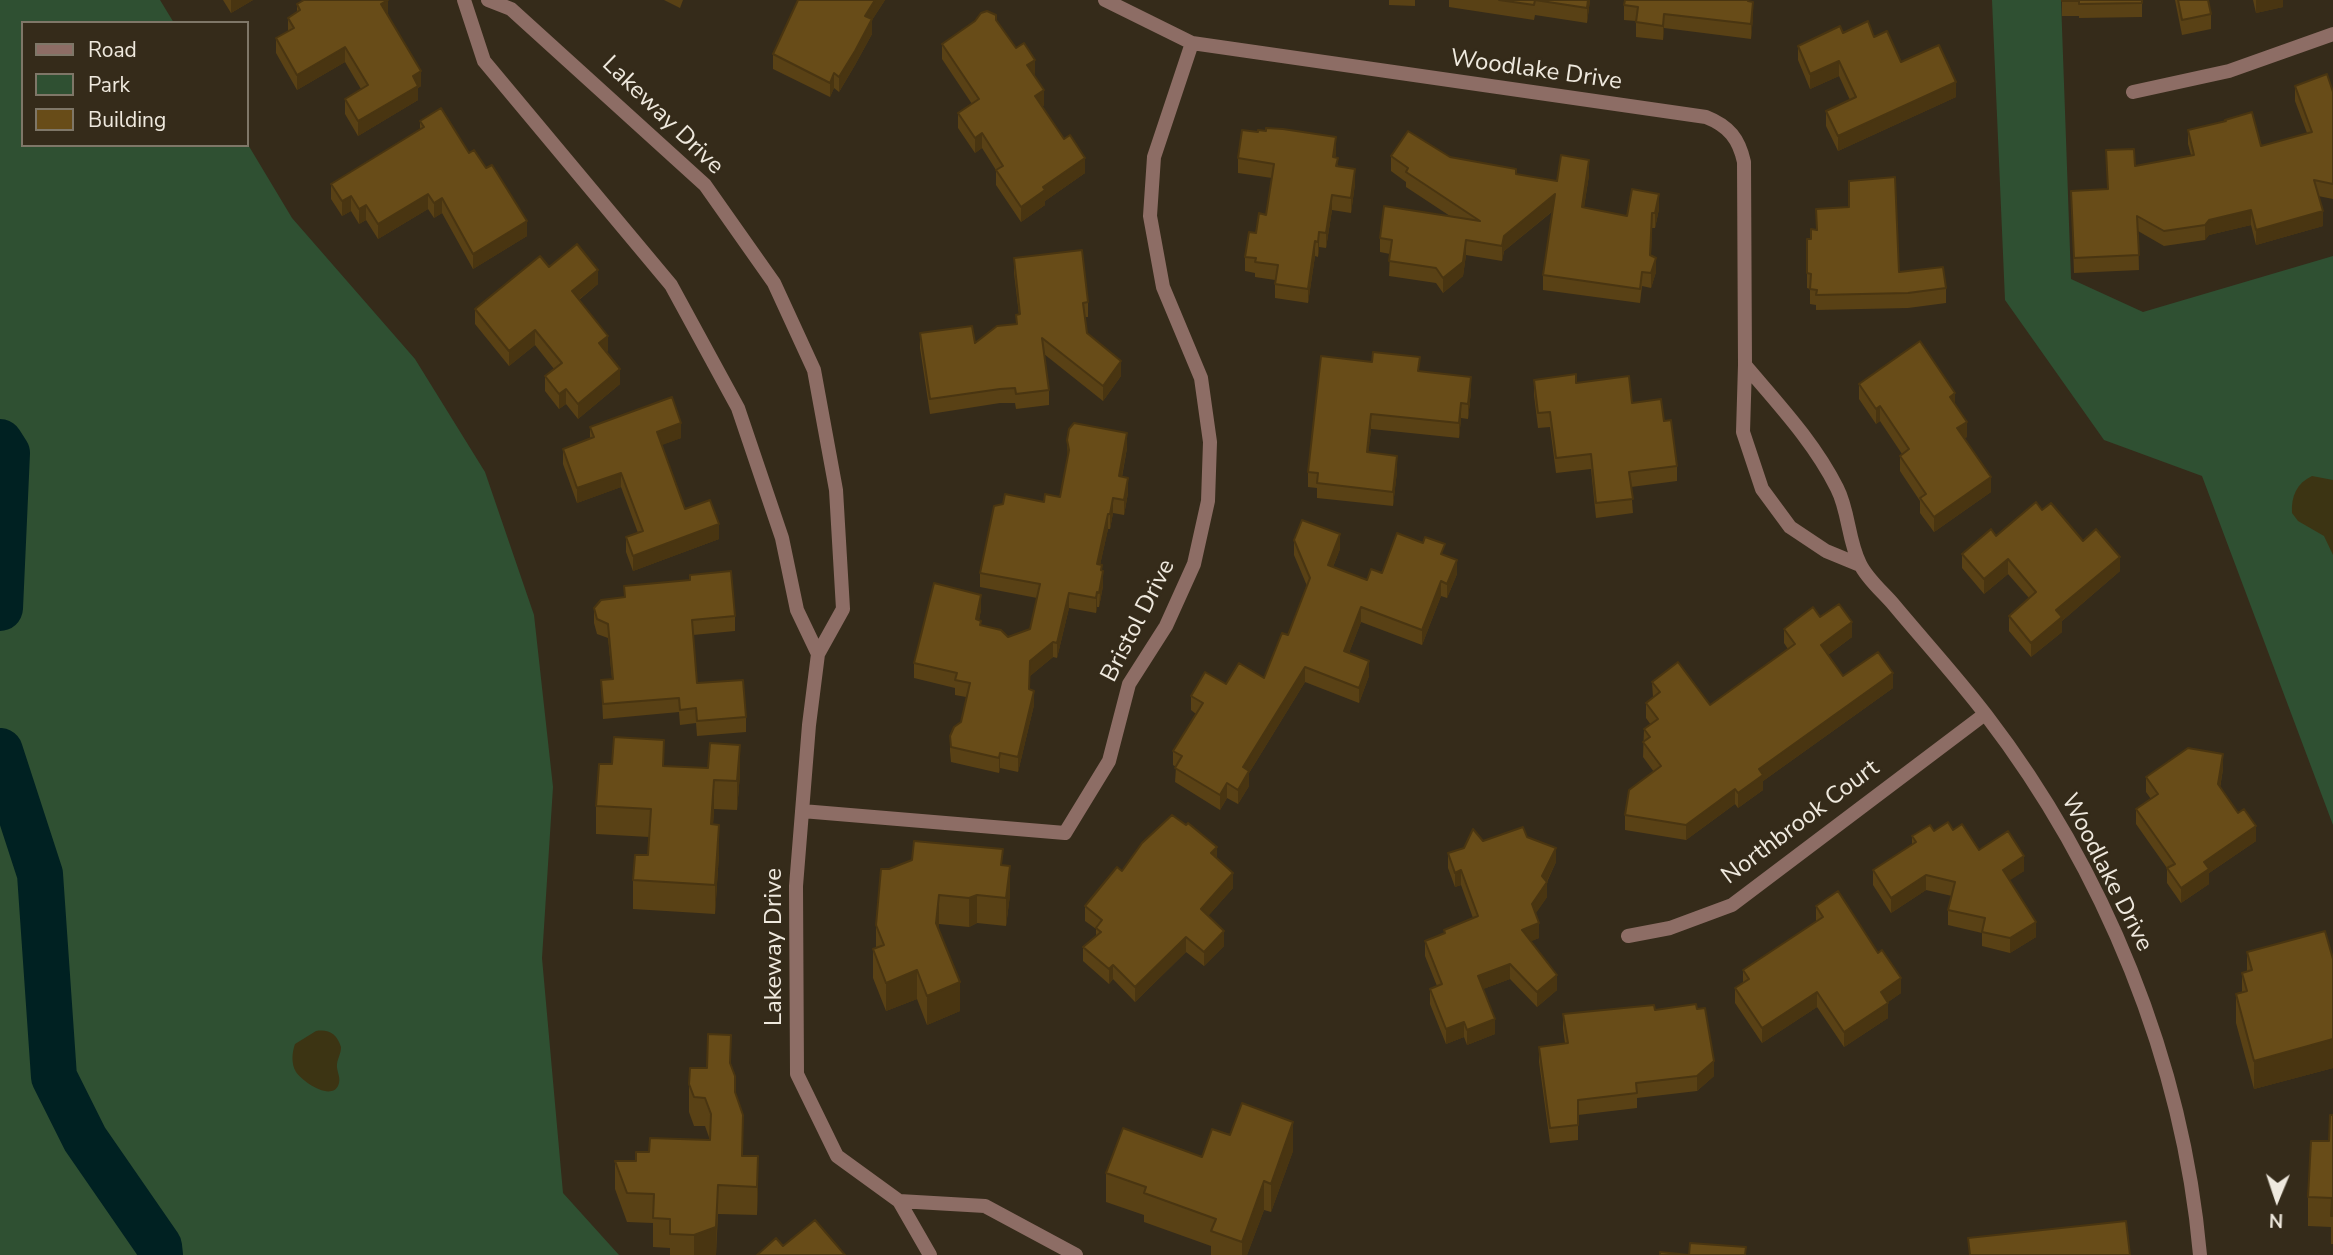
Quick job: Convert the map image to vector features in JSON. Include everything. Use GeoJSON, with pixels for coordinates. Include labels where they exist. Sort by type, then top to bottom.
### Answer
{"type":"FeatureCollection","features":[{"type":"Feature","properties":{"kind":"street"},"geometry":{"type":"LineString","coordinates":[[464,0],[484,61],[671,285],[684,307],[738,408],[782,538],[797,610],[818,654]]}},
{"type":"Feature","properties":{"kind":"street","name":"Lakeway Drive"},"geometry":{"type":"LineString","coordinates":[[488,0],[511,9],[705,186],[774,283],[814,370],[836,490],[843,609],[818,654],[809,725],[796,886],[797,1074],[837,1156],[899,1201],[930,1255]]}},
{"type":"Feature","properties":{"kind":"street","name":"Woodlake Drive"},"geometry":{"type":"LineString","coordinates":[[1105,0],[1192,43],[1690,117],[1706,117],[1721,123],[1733,133],[1741,147],[1744,162],[1743,432],[1762,489],[1790,527],[1826,551],[1860,565]]}},
{"type":"Feature","properties":{"kind":"street"},"geometry":{"type":"LineString","coordinates":[[2133,92],[2229,71],[2333,34]]}},
{"type":"Feature","properties":{"kind":"street","name":"Bristol Drive"},"geometry":{"type":"LineString","coordinates":[[802,811],[1065,833],[1109,761],[1129,684],[1166,626],[1194,564],[1208,501],[1210,442],[1201,378],[1163,287],[1150,216],[1154,157],[1192,43]]}},
{"type":"Feature","properties":{"kind":"street","name":"Woodlake Drive"},"geometry":{"type":"LineString","coordinates":[[1745,365],[1809,441],[1838,490],[1860,565],[1985,714],[2028,773],[2076,854],[2112,928],[2150,1021],[2182,1139],[2200,1255]]}},
{"type":"Feature","properties":{"kind":"street","name":"Northbrook Court"},"geometry":{"type":"LineString","coordinates":[[1628,936],[1670,929],[1732,905],[1985,714]]}},
{"type":"Feature","properties":{"kind":"street"},"geometry":{"type":"LineString","coordinates":[[899,1201],[985,1206],[1076,1255]]}},
{"type":"Feature","properties":{"kind":"green space"},"geometry":{"type":"Polygon","coordinates":[[[0,0],[160,0],[173,21],[21,21],[21,147],[248,147],[248,145],[292,218],[415,359],[485,472],[534,615],[553,787],[542,958],[563,1193],[619,1255],[0,1255],[0,0]]]}},
{"type":"Feature","properties":{"kind":"green space"},"geometry":{"type":"Polygon","coordinates":[[[1992,0],[2061,0],[2071,279],[2143,312],[2333,256],[2333,825],[2202,476],[2104,440],[2005,300],[1992,0]]]}},
{"type":"Feature","properties":{"kind":"sand"},"geometry":{"type":"Polygon","coordinates":[[[2312,476],[2333,480],[2333,555],[2324,536],[2298,521],[2292,513],[2296,491],[2302,482],[2312,476]]]}},
{"type":"Feature","properties":{"kind":"sand"},"geometry":{"type":"Polygon","coordinates":[[[316,1031],[332,1033],[341,1047],[337,1064],[339,1083],[334,1090],[323,1091],[316,1088],[299,1076],[293,1065],[295,1044],[316,1031]]]}},
{"type":"Feature","properties":{"kind":"building"},"geometry":{"type":"Polygon","coordinates":[[[304,0],[388,0],[381,4],[421,71],[413,76],[418,86],[358,121],[345,99],[368,85],[345,47],[297,75],[276,38],[294,28],[288,18],[300,10],[297,4],[304,0]]]}},
{"type":"Feature","properties":{"kind":"building"},"geometry":{"type":"Polygon","coordinates":[[[798,0],[875,0],[865,16],[872,19],[855,51],[839,77],[834,73],[830,83],[773,54],[798,0]]]}},
{"type":"Feature","properties":{"kind":"building"},"geometry":{"type":"Polygon","coordinates":[[[1499,0],[1535,0],[1534,5],[1499,0]]]}},
{"type":"Feature","properties":{"kind":"building"},"geometry":{"type":"Polygon","coordinates":[[[1535,0],[1588,0],[1587,8],[1535,0]]]}},
{"type":"Feature","properties":{"kind":"building"},"geometry":{"type":"Polygon","coordinates":[[[1625,0],[1748,0],[1753,2],[1751,24],[1664,14],[1663,26],[1636,22],[1638,7],[1624,5],[1625,0]]]}},
{"type":"Feature","properties":{"kind":"building"},"geometry":{"type":"Polygon","coordinates":[[[2062,0],[2142,0],[2142,3],[2079,4],[2079,1],[2062,0]]]}},
{"type":"Feature","properties":{"kind":"building"},"geometry":{"type":"Polygon","coordinates":[[[2178,0],[2208,0],[2211,14],[2182,20],[2178,0]]]}},
{"type":"Feature","properties":{"kind":"building"},"geometry":{"type":"Polygon","coordinates":[[[987,11],[996,15],[996,20],[1016,48],[1024,43],[1035,60],[1027,65],[1044,90],[1035,96],[1064,139],[1070,135],[1085,158],[1043,187],[1045,190],[1021,207],[996,170],[1003,166],[982,133],[975,138],[958,113],[979,99],[942,44],[987,11]]]}},
{"type":"Feature","properties":{"kind":"building"},"geometry":{"type":"Polygon","coordinates":[[[1868,21],[1874,37],[1887,31],[1901,62],[1939,45],[1956,82],[1838,136],[1826,111],[1856,97],[1839,61],[1810,74],[1798,46],[1840,26],[1843,33],[1868,21]]]}},
{"type":"Feature","properties":{"kind":"building"},"geometry":{"type":"Polygon","coordinates":[[[2327,74],[2333,92],[2333,184],[2314,180],[2323,211],[2256,230],[2251,210],[2209,220],[2205,225],[2164,231],[2137,216],[2139,255],[2074,258],[2071,191],[2108,189],[2106,150],[2134,149],[2135,166],[2194,155],[2188,130],[2252,112],[2261,146],[2312,132],[2295,86],[2327,74]]]}},
{"type":"Feature","properties":{"kind":"building"},"geometry":{"type":"Polygon","coordinates":[[[441,108],[469,153],[474,150],[486,168],[492,165],[527,221],[473,254],[442,198],[434,203],[428,194],[378,224],[366,205],[359,209],[351,196],[342,201],[331,184],[424,127],[420,121],[441,108]]]}},
{"type":"Feature","properties":{"kind":"building"},"geometry":{"type":"Polygon","coordinates":[[[1266,128],[1336,137],[1333,157],[1338,158],[1336,166],[1355,169],[1351,198],[1332,195],[1326,233],[1319,232],[1318,242],[1315,241],[1308,289],[1275,284],[1278,265],[1255,262],[1256,258],[1245,257],[1249,232],[1256,233],[1259,213],[1266,215],[1274,164],[1238,158],[1242,130],[1258,132],[1266,131],[1266,128]]]}},
{"type":"Feature","properties":{"kind":"building"},"geometry":{"type":"Polygon","coordinates":[[[1408,131],[1450,157],[1516,169],[1516,174],[1557,181],[1561,155],[1589,160],[1582,207],[1627,216],[1632,189],[1659,194],[1655,213],[1652,213],[1650,255],[1656,258],[1651,273],[1642,272],[1640,289],[1543,275],[1555,194],[1504,236],[1502,246],[1466,240],[1463,262],[1443,278],[1436,268],[1389,261],[1392,240],[1380,238],[1384,206],[1480,221],[1406,172],[1408,168],[1391,156],[1408,131]]]}},
{"type":"Feature","properties":{"kind":"building"},"geometry":{"type":"Polygon","coordinates":[[[1895,177],[1899,272],[1943,267],[1946,288],[1908,293],[1816,295],[1817,290],[1810,289],[1811,274],[1807,273],[1807,239],[1811,239],[1811,229],[1817,230],[1816,209],[1849,207],[1849,181],[1895,177]]]}},
{"type":"Feature","properties":{"kind":"building"},"geometry":{"type":"Polygon","coordinates":[[[577,244],[598,270],[572,291],[608,336],[599,343],[620,369],[578,404],[566,389],[559,394],[545,376],[562,363],[535,330],[509,351],[475,309],[540,256],[549,267],[577,244]]]}},
{"type":"Feature","properties":{"kind":"building"},"geometry":{"type":"Polygon","coordinates":[[[1082,250],[1088,302],[1083,303],[1087,333],[1121,361],[1103,386],[1042,338],[1049,390],[1016,394],[1015,388],[1000,389],[930,399],[920,333],[972,326],[975,343],[997,326],[1017,324],[1016,315],[1020,314],[1014,258],[1082,250]]]}},
{"type":"Feature","properties":{"kind":"building"},"geometry":{"type":"Polygon","coordinates":[[[1920,341],[1955,393],[1950,397],[1967,422],[1957,428],[1991,477],[1934,517],[1920,498],[1926,494],[1900,456],[1909,449],[1880,406],[1876,409],[1859,384],[1920,341]]]}},
{"type":"Feature","properties":{"kind":"building"},"geometry":{"type":"Polygon","coordinates":[[[1373,352],[1420,357],[1418,371],[1471,377],[1468,404],[1461,403],[1459,423],[1371,414],[1367,452],[1397,456],[1393,492],[1317,483],[1318,473],[1308,472],[1321,356],[1372,362],[1373,352]]]}},
{"type":"Feature","properties":{"kind":"building"},"geometry":{"type":"Polygon","coordinates":[[[1576,374],[1576,383],[1629,376],[1632,403],[1661,399],[1664,421],[1671,420],[1677,466],[1629,472],[1633,499],[1596,503],[1591,454],[1556,458],[1550,412],[1538,413],[1534,380],[1576,374]]]}},
{"type":"Feature","properties":{"kind":"building"},"geometry":{"type":"Polygon","coordinates":[[[672,397],[681,423],[657,432],[685,509],[710,500],[719,524],[633,556],[626,537],[643,531],[621,473],[577,488],[563,449],[594,437],[590,427],[672,397]]]}},
{"type":"Feature","properties":{"kind":"building"},"geometry":{"type":"Polygon","coordinates":[[[1074,423],[1127,433],[1119,476],[1128,478],[1124,500],[1113,498],[1108,514],[1097,564],[1102,565],[1103,571],[1099,593],[1097,592],[1096,598],[1069,593],[1057,643],[1053,642],[1030,661],[1029,689],[1034,691],[1018,757],[1000,753],[999,758],[951,747],[950,736],[954,727],[961,722],[970,683],[955,680],[957,673],[914,663],[934,583],[981,595],[976,619],[981,621],[980,625],[1001,630],[1008,637],[1030,629],[1040,584],[980,573],[994,506],[1003,504],[1005,494],[1044,502],[1045,494],[1060,497],[1069,450],[1069,429],[1074,423]]]}},
{"type":"Feature","properties":{"kind":"building"},"geometry":{"type":"Polygon","coordinates":[[[2036,502],[2042,510],[2051,503],[2083,541],[2096,529],[2120,557],[2056,610],[2062,617],[2031,643],[2009,616],[2036,592],[2008,559],[1984,579],[1962,554],[1991,529],[1996,536],[2036,502]]]}},
{"type":"Feature","properties":{"kind":"building"},"geometry":{"type":"Polygon","coordinates":[[[1302,520],[1340,534],[1328,565],[1367,580],[1371,569],[1382,573],[1397,533],[1423,543],[1425,537],[1445,544],[1441,554],[1457,560],[1447,584],[1441,581],[1422,630],[1361,607],[1344,651],[1369,661],[1359,688],[1305,667],[1243,767],[1249,771],[1238,790],[1227,783],[1220,795],[1175,768],[1182,756],[1173,751],[1203,703],[1191,696],[1205,672],[1226,684],[1239,663],[1264,678],[1282,633],[1288,635],[1310,578],[1294,540],[1302,520]]]}},
{"type":"Feature","properties":{"kind":"building"},"geometry":{"type":"Polygon","coordinates":[[[731,571],[735,616],[692,620],[697,683],[743,680],[746,717],[697,721],[696,708],[680,710],[679,698],[603,704],[601,680],[613,679],[608,624],[597,619],[594,608],[601,600],[625,597],[624,586],[690,580],[690,575],[731,571]]]}},
{"type":"Feature","properties":{"kind":"building"},"geometry":{"type":"Polygon","coordinates":[[[1839,604],[1852,622],[1821,645],[1843,676],[1878,652],[1893,673],[1759,769],[1763,775],[1738,793],[1735,789],[1686,825],[1625,815],[1629,790],[1661,766],[1643,742],[1650,737],[1644,729],[1658,719],[1646,703],[1660,692],[1652,682],[1678,662],[1710,705],[1795,644],[1784,629],[1813,607],[1820,617],[1839,604]]]}},
{"type":"Feature","properties":{"kind":"building"},"geometry":{"type":"Polygon","coordinates":[[[614,737],[664,740],[663,766],[708,768],[710,743],[740,745],[737,781],[714,780],[711,824],[719,825],[715,885],[633,880],[635,855],[648,855],[651,809],[596,806],[599,764],[612,764],[614,737]]]}},
{"type":"Feature","properties":{"kind":"building"},"geometry":{"type":"Polygon","coordinates":[[[2188,748],[2223,754],[2218,784],[2238,813],[2244,809],[2256,826],[2204,862],[2209,869],[2181,888],[2167,868],[2175,864],[2136,809],[2158,794],[2146,777],[2188,748]]]}},
{"type":"Feature","properties":{"kind":"building"},"geometry":{"type":"Polygon","coordinates":[[[1172,815],[1186,825],[1188,823],[1217,847],[1211,853],[1233,873],[1201,909],[1224,931],[1204,952],[1186,937],[1135,987],[1113,965],[1109,969],[1083,947],[1101,932],[1096,928],[1102,920],[1085,906],[1117,867],[1122,871],[1142,843],[1172,815]]]}},
{"type":"Feature","properties":{"kind":"building"},"geometry":{"type":"Polygon","coordinates":[[[1948,822],[1953,830],[1962,824],[1979,850],[2008,831],[2024,856],[2003,870],[2036,922],[2010,938],[1982,932],[1985,918],[1948,910],[1955,882],[1926,875],[1891,898],[1873,870],[1916,842],[1912,836],[1930,825],[1934,831],[1948,822]]]}},
{"type":"Feature","properties":{"kind":"building"},"geometry":{"type":"Polygon","coordinates":[[[1523,827],[1527,837],[1556,848],[1542,876],[1547,882],[1532,904],[1539,923],[1522,930],[1557,975],[1537,992],[1510,964],[1478,976],[1495,1019],[1467,1030],[1464,1022],[1446,1029],[1430,989],[1442,984],[1425,941],[1478,916],[1461,870],[1455,873],[1448,853],[1464,848],[1473,829],[1483,841],[1523,827]]]}},
{"type":"Feature","properties":{"kind":"building"},"geometry":{"type":"Polygon","coordinates":[[[914,841],[1003,849],[1001,865],[1010,866],[1006,898],[939,895],[936,923],[960,982],[927,996],[917,970],[886,983],[873,949],[884,945],[876,925],[881,869],[889,869],[912,860],[914,841]]]}},
{"type":"Feature","properties":{"kind":"building"},"geometry":{"type":"Polygon","coordinates":[[[1838,891],[1878,953],[1882,950],[1901,978],[1881,992],[1888,1003],[1844,1032],[1817,992],[1762,1028],[1735,988],[1749,979],[1743,970],[1823,917],[1816,906],[1838,891]]]}},
{"type":"Feature","properties":{"kind":"building"},"geometry":{"type":"Polygon","coordinates":[[[2325,931],[2333,959],[2333,1039],[2254,1061],[2236,994],[2247,991],[2242,973],[2252,970],[2247,952],[2325,931]]]}},
{"type":"Feature","properties":{"kind":"building"},"geometry":{"type":"Polygon","coordinates":[[[1696,1004],[1697,1009],[1705,1008],[1714,1061],[1697,1076],[1636,1083],[1637,1093],[1578,1100],[1578,1125],[1550,1128],[1539,1047],[1568,1043],[1563,1014],[1654,1005],[1655,1010],[1696,1004]]]}},
{"type":"Feature","properties":{"kind":"building"},"geometry":{"type":"Polygon","coordinates":[[[708,1034],[731,1035],[730,1063],[735,1076],[735,1092],[743,1115],[742,1156],[758,1156],[757,1187],[718,1185],[716,1227],[694,1235],[670,1234],[670,1219],[653,1218],[654,1194],[627,1193],[615,1161],[636,1161],[636,1152],[649,1152],[650,1138],[710,1140],[711,1114],[705,1098],[694,1097],[689,1084],[690,1068],[707,1068],[708,1034]]]}},
{"type":"Feature","properties":{"kind":"building"},"geometry":{"type":"Polygon","coordinates":[[[1242,1103],[1293,1122],[1271,1184],[1264,1181],[1242,1242],[1211,1231],[1216,1219],[1144,1193],[1146,1187],[1106,1173],[1123,1128],[1202,1157],[1212,1129],[1230,1135],[1242,1103]]]}},
{"type":"Feature","properties":{"kind":"building"},"geometry":{"type":"Polygon","coordinates":[[[2330,1115],[2333,1115],[2333,1216],[2332,1198],[2308,1197],[2311,1141],[2329,1141],[2330,1115]]]}},
{"type":"Feature","properties":{"kind":"building"},"geometry":{"type":"Polygon","coordinates":[[[815,1220],[845,1255],[757,1255],[776,1238],[783,1246],[815,1220]]]}},
{"type":"Feature","properties":{"kind":"building"},"geometry":{"type":"Polygon","coordinates":[[[2126,1221],[2130,1255],[1970,1255],[1968,1238],[2126,1221]]]}},
{"type":"Feature","properties":{"kind":"building"},"geometry":{"type":"Polygon","coordinates":[[[1690,1243],[1746,1247],[1745,1255],[1689,1255],[1690,1243]]]}},
{"type":"Feature","properties":{"kind":"building"},"geometry":{"type":"Polygon","coordinates":[[[1660,1252],[1689,1255],[1660,1255],[1660,1252]]]}},
{"type":"Feature","properties":{"kind":"waterway"},"geometry":{"type":"LineString","coordinates":[[0,442],[7,453],[0,608]]}},
{"type":"Feature","properties":{"kind":"waterway"},"geometry":{"type":"LineString","coordinates":[[0,751],[40,874],[54,1077],[85,1139],[159,1246],[160,1255]]}}]}
